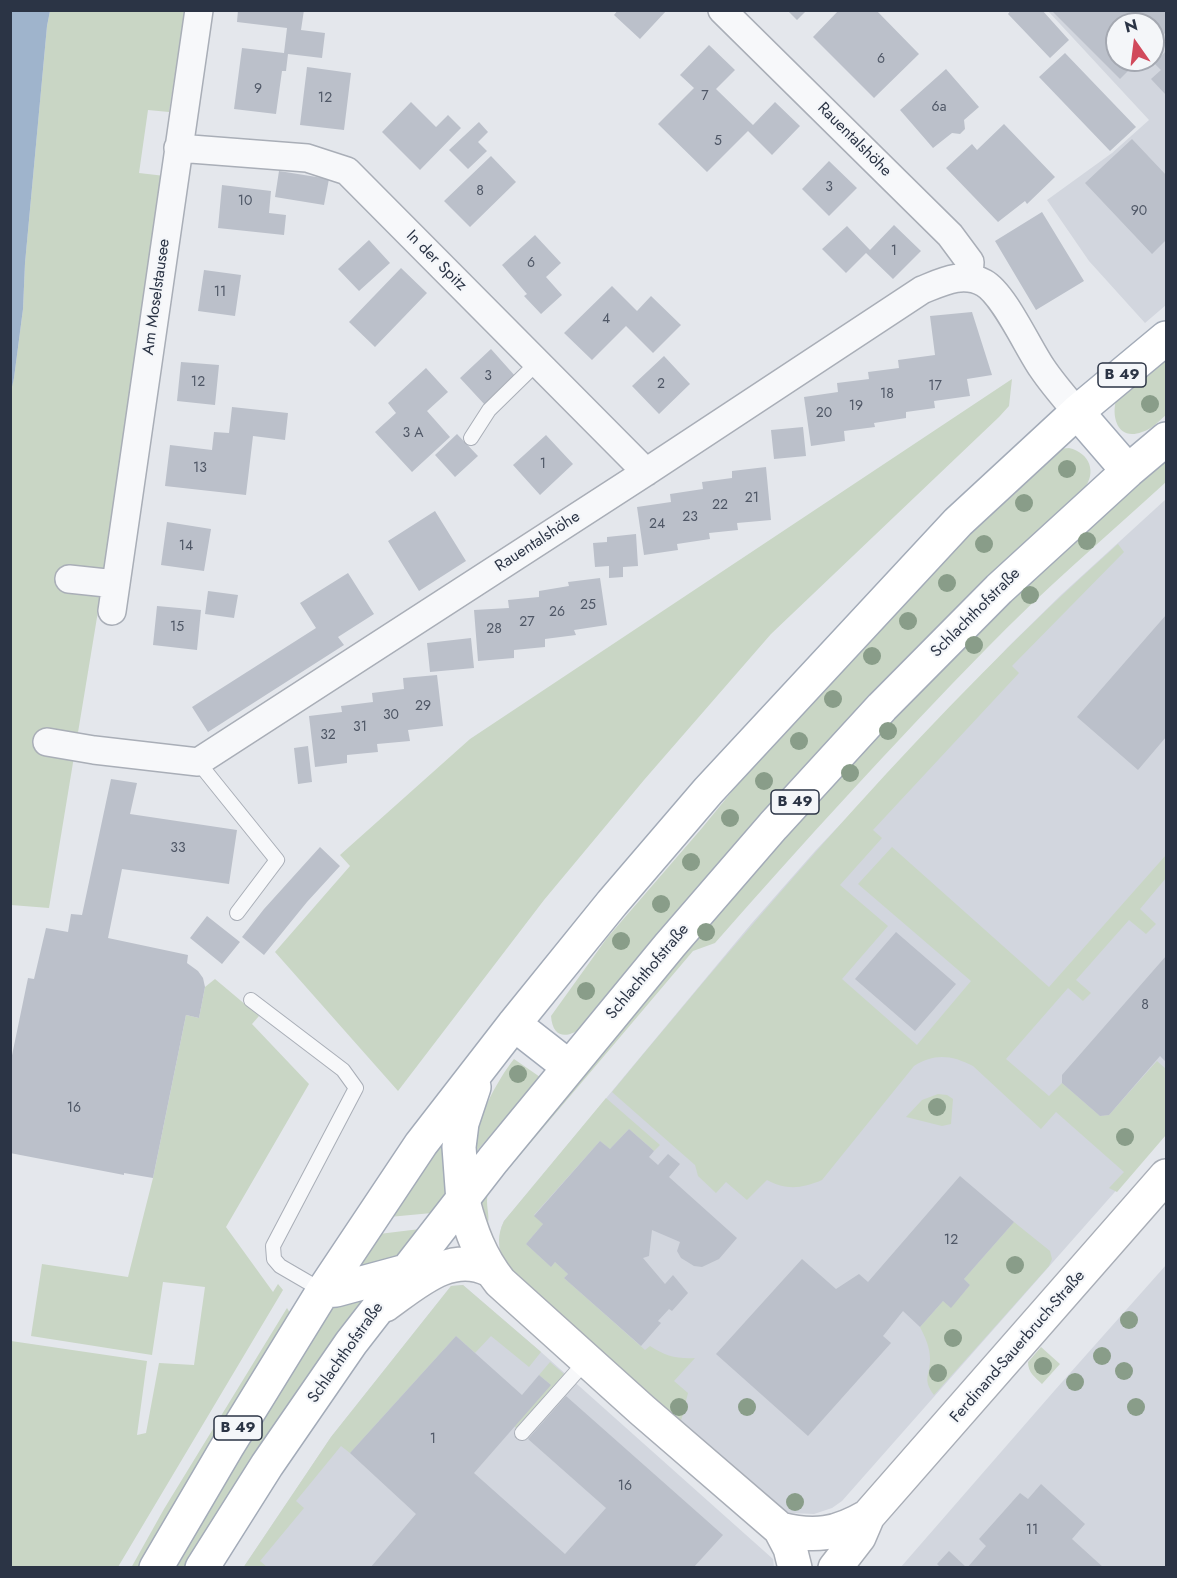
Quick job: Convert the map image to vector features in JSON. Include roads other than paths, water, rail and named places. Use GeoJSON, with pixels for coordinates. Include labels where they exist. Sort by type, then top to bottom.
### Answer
{"type":"FeatureCollection","features":[{"type":"Feature","properties":{"kind":"main road","name":"B 49"},"geometry":{"type":"LineString","coordinates":[[156,1568],[323,1291],[422,1144],[514,1024],[612,903],[708,791],[958,522],[1077,412],[1167,338]]}},
{"type":"Feature","properties":{"kind":"main road"},"geometry":{"type":"LineString","coordinates":[[1077,412],[1128,471]]}},
{"type":"Feature","properties":{"kind":"main road","name":"Schlachthofstraße"},"geometry":{"type":"LineString","coordinates":[[202,1568],[267,1465],[375,1311],[493,1160],[670,945],[773,826],[882,707],[999,589],[1128,471],[1167,439]]}},
{"type":"Feature","properties":{"kind":"main road"},"geometry":{"type":"LineString","coordinates":[[514,1024],[569,1067]]}},
{"type":"Feature","properties":{"kind":"main road"},"geometry":{"type":"LineString","coordinates":[[482,1065],[462,1123],[459,1173],[463,1201],[473,1239],[490,1270],[500,1282],[587,1360],[780,1529],[790,1548],[795,1568]]}},
{"type":"Feature","properties":{"kind":"main road","name":"Ferdinand-Sauerbruch-Straße"},"geometry":{"type":"LineString","coordinates":[[835,1568],[859,1536],[868,1516],[1167,1176]]}},
{"type":"Feature","properties":{"kind":"main road"},"geometry":{"type":"LineString","coordinates":[[375,1311],[426,1276],[442,1268],[469,1263],[490,1270]]}},
{"type":"Feature","properties":{"kind":"main road"},"geometry":{"type":"LineString","coordinates":[[323,1291],[336,1290],[406,1271]]}},
{"type":"Feature","properties":{"kind":"main road","name":"Ferdinand-Sauerbruch-Straße"},"geometry":{"type":"LineString","coordinates":[[780,1529],[797,1534],[822,1534],[848,1527],[868,1516]]}},
{"type":"Feature","properties":{"kind":"street","name":"Am Moselstausee"},"geometry":{"type":"LineString","coordinates":[[112,611],[199,10]]}},
{"type":"Feature","properties":{"kind":"street","name":"Rauentalshöhe"},"geometry":{"type":"LineString","coordinates":[[198,762],[922,290],[955,278],[969,278],[970,262],[950,235],[722,10]]}},
{"type":"Feature","properties":{"kind":"street","name":"In der Spitz"},"geometry":{"type":"LineString","coordinates":[[178,148],[307,158],[347,171],[646,472]]}},
{"type":"Feature","properties":{"kind":"street"},"geometry":{"type":"LineString","coordinates":[[969,278],[986,284],[1001,301],[1042,368],[1077,412]]}},
{"type":"Feature","properties":{"kind":"street"},"geometry":{"type":"LineString","coordinates":[[69,579],[116,584]]}},
{"type":"Feature","properties":{"kind":"street"},"geometry":{"type":"LineString","coordinates":[[47,742],[198,762]]}},
{"type":"Feature","properties":{"kind":"lane"},"geometry":{"type":"LineString","coordinates":[[471,438],[489,410],[537,363]]}},
{"type":"Feature","properties":{"kind":"lane"},"geometry":{"type":"LineString","coordinates":[[198,762],[277,860],[237,913]]}},
{"type":"Feature","properties":{"kind":"lane"},"geometry":{"type":"LineString","coordinates":[[251,1000],[343,1070],[356,1088],[273,1246],[274,1259],[280,1266],[323,1291]]}},
{"type":"Feature","properties":{"kind":"lane"},"geometry":{"type":"LineString","coordinates":[[522,1433],[587,1360]]}},
{"type":"Feature","properties":{"kind":"water"},"geometry":{"type":"Polygon","coordinates":[[[11,10],[50,11],[25,263],[23,309],[11,391],[11,10]]]}}]}
